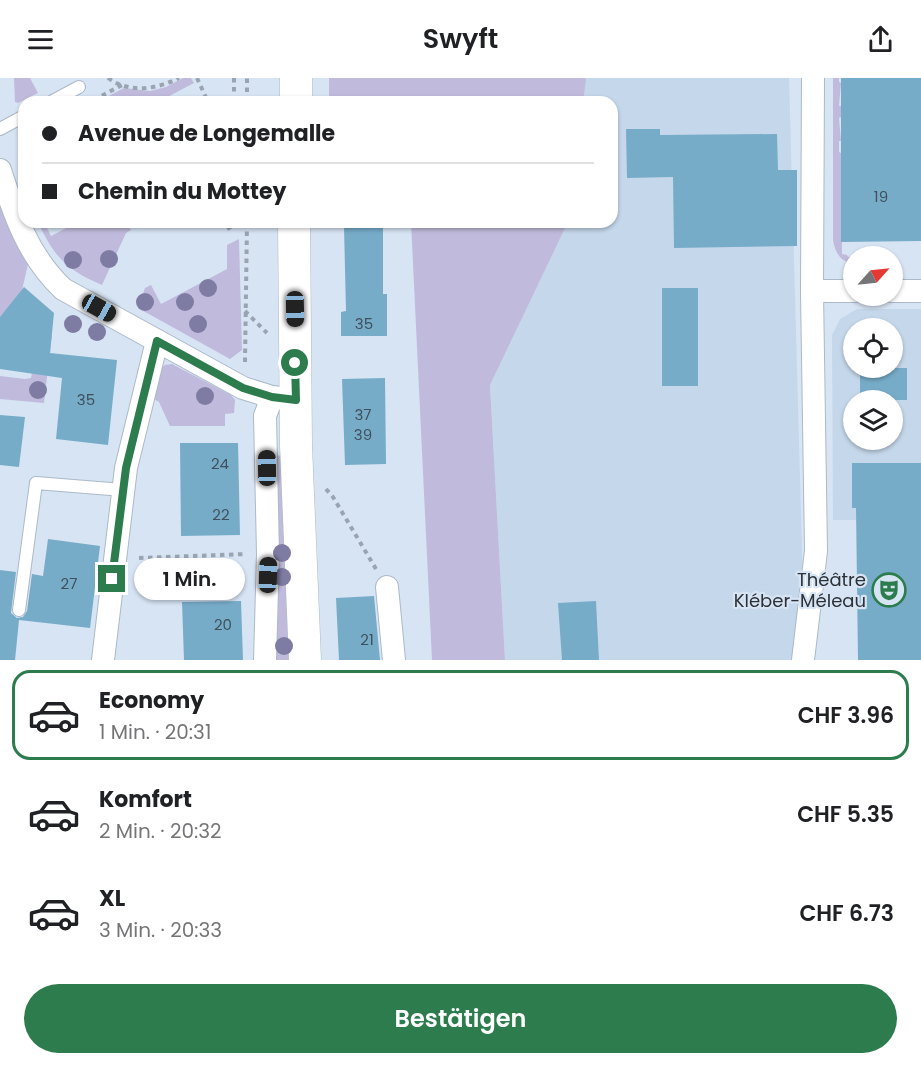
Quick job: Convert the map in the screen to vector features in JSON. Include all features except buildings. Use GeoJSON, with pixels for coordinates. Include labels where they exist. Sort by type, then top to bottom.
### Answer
{"type":"FeatureCollection","features":[{"type":"Feature","properties":{"kind":"street"},"geometry":{"type":"LineString","coordinates":[[296,78],[296,96]]}},
{"type":"Feature","properties":{"kind":"street"},"geometry":{"type":"LineString","coordinates":[[803,660],[816,551],[812,291],[813,78]]}},
{"type":"Feature","properties":{"kind":"street"},"geometry":{"type":"LineString","coordinates":[[0,170],[18,223]]}},
{"type":"Feature","properties":{"kind":"street"},"geometry":{"type":"LineString","coordinates":[[20,228],[25,240],[49,276],[63,289],[243,388],[284,398]]}},
{"type":"Feature","properties":{"kind":"street"},"geometry":{"type":"LineString","coordinates":[[294,228],[284,398],[296,446],[305,660]]}},
{"type":"Feature","properties":{"kind":"street"},"geometry":{"type":"LineString","coordinates":[[812,291],[843,291]]}},
{"type":"Feature","properties":{"kind":"street"},"geometry":{"type":"LineString","coordinates":[[903,291],[921,291]]}},
{"type":"Feature","properties":{"kind":"street"},"geometry":{"type":"LineString","coordinates":[[103,660],[126,468],[157,341]]}},
{"type":"Feature","properties":{"kind":"street"},"geometry":{"type":"LineString","coordinates":[[266,660],[268,554],[265,416],[284,398]]}},
{"type":"Feature","properties":{"kind":"street"},"geometry":{"type":"LineString","coordinates":[[387,587],[394,660]]}},
{"type":"Feature","properties":{"kind":"lane"},"geometry":{"type":"LineString","coordinates":[[62,96],[79,87]]}},
{"type":"Feature","properties":{"kind":"lane"},"geometry":{"type":"LineString","coordinates":[[0,129],[18,119]]}},
{"type":"Feature","properties":{"kind":"lane"},"geometry":{"type":"LineString","coordinates":[[19,610],[36,483],[123,490]]}},
{"type":"Feature","properties":{"kind":"path"},"geometry":{"type":"LineString","coordinates":[[108,78],[122,85],[143,90],[165,85],[179,78]]}},
{"type":"Feature","properties":{"kind":"path"},"geometry":{"type":"LineString","coordinates":[[196,78],[205,96]]}},
{"type":"Feature","properties":{"kind":"path"},"geometry":{"type":"LineString","coordinates":[[234,78],[234,96]]}},
{"type":"Feature","properties":{"kind":"path"},"geometry":{"type":"LineString","coordinates":[[247,78],[247,96]]}},
{"type":"Feature","properties":{"kind":"path"},"geometry":{"type":"LineString","coordinates":[[102,96],[122,85]]}},
{"type":"Feature","properties":{"kind":"path"},"geometry":{"type":"LineString","coordinates":[[245,369],[247,228]]}},
{"type":"Feature","properties":{"kind":"path"},"geometry":{"type":"LineString","coordinates":[[322,484],[333,497],[387,587]]}},
{"type":"Feature","properties":{"kind":"path"},"geometry":{"type":"LineString","coordinates":[[115,559],[268,554]]}},
{"type":"Feature","properties":{"kind":"shaded area"},"geometry":{"type":"Polygon","coordinates":[[[14,78],[30,78],[38,93],[32,96],[18,96],[18,103],[15,102],[14,78]]]}},
{"type":"Feature","properties":{"kind":"shaded area"},"geometry":{"type":"Polygon","coordinates":[[[183,78],[191,78],[194,83],[169,96],[109,96],[124,88],[150,91],[166,87],[183,78]]]}},
{"type":"Feature","properties":{"kind":"shaded area"},"geometry":{"type":"Polygon","coordinates":[[[329,78],[586,78],[584,96],[329,96],[329,78]]]}},
{"type":"Feature","properties":{"kind":"shaded area"},"geometry":{"type":"Polygon","coordinates":[[[586,78],[789,78],[805,660],[505,660],[490,385],[565,228],[618,228],[618,96],[584,96],[586,78]]]}},
{"type":"Feature","properties":{"kind":"shaded area"},"geometry":{"type":"Polygon","coordinates":[[[833,78],[839,78],[841,83],[839,152],[841,153],[843,259],[835,249],[833,240],[833,78]]]}},
{"type":"Feature","properties":{"kind":"shaded area"},"geometry":{"type":"Polygon","coordinates":[[[0,205],[28,264],[22,290],[0,325],[0,205]]]}},
{"type":"Feature","properties":{"kind":"shaded area"},"geometry":{"type":"Polygon","coordinates":[[[41,228],[47,228],[51,236],[66,228],[130,228],[131,230],[126,233],[102,285],[71,268],[50,244],[41,228]]]}},
{"type":"Feature","properties":{"kind":"shaded area"},"geometry":{"type":"Polygon","coordinates":[[[411,228],[565,228],[490,385],[505,660],[432,660],[411,228]]]}},
{"type":"Feature","properties":{"kind":"shaded area"},"geometry":{"type":"Polygon","coordinates":[[[239,239],[242,350],[230,359],[138,308],[145,288],[151,285],[161,304],[227,269],[227,245],[239,239]]]}},
{"type":"Feature","properties":{"kind":"shaded area"},"geometry":{"type":"Polygon","coordinates":[[[857,309],[921,309],[921,660],[856,520],[833,520],[832,335],[840,319],[857,309]]]}},
{"type":"Feature","properties":{"kind":"shaded area"},"geometry":{"type":"Polygon","coordinates":[[[39,334],[52,335],[44,403],[0,399],[0,376],[31,378],[39,334]]]}},
{"type":"Feature","properties":{"kind":"shaded area"},"geometry":{"type":"Polygon","coordinates":[[[172,364],[231,395],[235,400],[234,413],[225,414],[225,426],[170,426],[159,402],[151,397],[157,372],[165,365],[172,364]]]}},
{"type":"Feature","properties":{"kind":"shaded area"},"geometry":{"type":"Polygon","coordinates":[[[284,455],[293,660],[277,660],[276,456],[284,455]]]}},
{"type":"Feature","properties":{"kind":"place","name":"Théâtre Kléber-Méleau"},"geometry":{"type":"Point","coordinates":[889,590]}},
{"type":"Feature","properties":{"kind":"route"},"geometry":{"type":"LineString","coordinates":[[112,579],[126,468],[157,341],[243,388],[272,397],[296,400],[295,363]]}}]}
